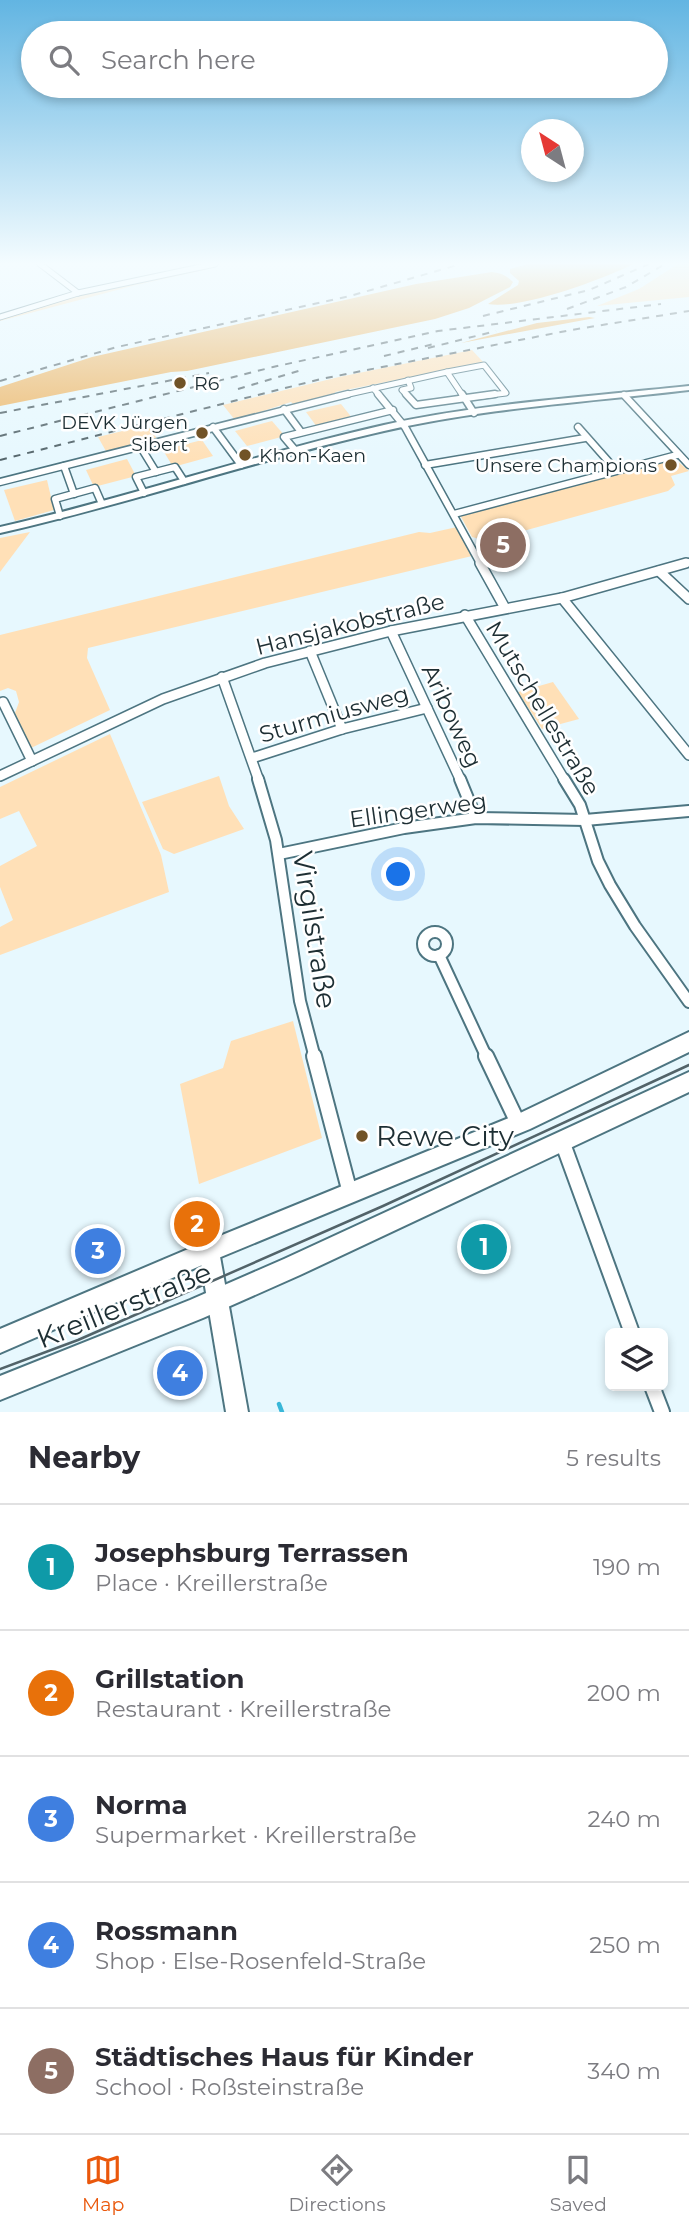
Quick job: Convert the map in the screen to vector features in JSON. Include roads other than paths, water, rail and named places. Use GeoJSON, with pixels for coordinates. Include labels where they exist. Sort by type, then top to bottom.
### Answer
{"type":"FeatureCollection","features":[{"type":"Feature","properties":{"kind":"main road","name":"Kreillerstraße"},"geometry":{"type":"LineString","coordinates":[[0,1341],[518,1123],[689,1042]]}},
{"type":"Feature","properties":{"kind":"main road","name":"Kreillerstraße"},"geometry":{"type":"LineString","coordinates":[[0,1388],[218,1300],[689,1082]]}},
{"type":"Feature","properties":{"kind":"street"},"geometry":{"type":"LineString","coordinates":[[0,482],[284,409],[408,380],[484,365],[506,393],[416,405],[401,390],[411,388],[408,380]]}},
{"type":"Feature","properties":{"kind":"street"},"geometry":{"type":"LineString","coordinates":[[447,372],[474,413]]}},
{"type":"Feature","properties":{"kind":"street"},"geometry":{"type":"LineString","coordinates":[[373,388],[403,424],[505,608]]}},
{"type":"Feature","properties":{"kind":"street"},"geometry":{"type":"LineString","coordinates":[[0,530],[60,516],[329,441],[403,424],[689,388]]}},
{"type":"Feature","properties":{"kind":"street"},"geometry":{"type":"LineString","coordinates":[[624,395],[689,465]]}},
{"type":"Feature","properties":{"kind":"street"},"geometry":{"type":"LineString","coordinates":[[284,409],[301,432]]}},
{"type":"Feature","properties":{"kind":"street"},"geometry":{"type":"LineString","coordinates":[[295,450],[284,437],[393,410]]}},
{"type":"Feature","properties":{"kind":"street"},"geometry":{"type":"LineString","coordinates":[[352,420],[363,433]]}},
{"type":"Feature","properties":{"kind":"street"},"geometry":{"type":"LineString","coordinates":[[213,427],[241,465]]}},
{"type":"Feature","properties":{"kind":"street"},"geometry":{"type":"LineString","coordinates":[[578,427],[616,470]]}},
{"type":"Feature","properties":{"kind":"street"},"geometry":{"type":"LineString","coordinates":[[319,428],[329,441]]}},
{"type":"Feature","properties":{"kind":"street"},"geometry":{"type":"LineString","coordinates":[[425,465],[585,438]]}},
{"type":"Feature","properties":{"kind":"street"},"geometry":{"type":"LineString","coordinates":[[140,446],[156,472]]}},
{"type":"Feature","properties":{"kind":"street"},"geometry":{"type":"LineString","coordinates":[[454,514],[677,455]]}},
{"type":"Feature","properties":{"kind":"street"},"geometry":{"type":"LineString","coordinates":[[64,466],[74,494]]}},
{"type":"Feature","properties":{"kind":"street"},"geometry":{"type":"LineString","coordinates":[[144,493],[136,477],[175,467],[184,481]]}},
{"type":"Feature","properties":{"kind":"street"},"geometry":{"type":"LineString","coordinates":[[60,516],[55,499],[95,488],[102,504]]}},
{"type":"Feature","properties":{"kind":"street","name":"Hansjakobstraße"},"geometry":{"type":"LineString","coordinates":[[0,776],[136,710],[222,677],[391,631],[562,598],[689,562]]}},
{"type":"Feature","properties":{"kind":"street"},"geometry":{"type":"LineString","coordinates":[[659,571],[689,599]]}},
{"type":"Feature","properties":{"kind":"street"},"geometry":{"type":"LineString","coordinates":[[562,598],[689,755]]}},
{"type":"Feature","properties":{"kind":"street","name":"Mutschellestraße"},"geometry":{"type":"LineString","coordinates":[[466,615],[580,805],[598,861],[610,885],[639,933],[689,1002]]}},
{"type":"Feature","properties":{"kind":"street","name":"Ariboweg"},"geometry":{"type":"LineString","coordinates":[[391,631],[476,818]]}},
{"type":"Feature","properties":{"kind":"street"},"geometry":{"type":"LineString","coordinates":[[310,651],[342,729]]}},
{"type":"Feature","properties":{"kind":"street","name":"Virgilstraße"},"geometry":{"type":"LineString","coordinates":[[222,677],[252,758],[279,853],[300,1001],[350,1195]]}},
{"type":"Feature","properties":{"kind":"street"},"geometry":{"type":"LineString","coordinates":[[3,702],[32,761]]}},
{"type":"Feature","properties":{"kind":"street","name":"Sturmiusweg"},"geometry":{"type":"LineString","coordinates":[[252,758],[342,729],[427,708]]}},
{"type":"Feature","properties":{"kind":"street","name":"Ellingerweg"},"geometry":{"type":"LineString","coordinates":[[279,853],[404,828],[476,818],[585,820],[689,811]]}},
{"type":"Feature","properties":{"kind":"street"},"geometry":{"type":"LineString","coordinates":[[439,955],[518,1123]]}},
{"type":"Feature","properties":{"kind":"street"},"geometry":{"type":"LineString","coordinates":[[561,1139],[630,1328]]}},
{"type":"Feature","properties":{"kind":"street"},"geometry":{"type":"LineString","coordinates":[[209,1251],[237,1412]]}},
{"type":"Feature","properties":{"kind":"street"},"geometry":{"type":"LineString","coordinates":[[654,1391],[662,1412]]}},
{"type":"Feature","properties":{"kind":"waterway"},"geometry":{"type":"LineString","coordinates":[[279,1404],[282,1412]]}},
{"type":"Feature","properties":{"kind":"tram line"},"geometry":{"type":"LineString","coordinates":[[0,1369],[78,1340],[383,1206],[689,1065]]}},
{"type":"Feature","properties":{"kind":"railway"},"geometry":{"type":"LineString","coordinates":[[0,381],[117,347],[195,330]]}},
{"type":"Feature","properties":{"kind":"railway"},"geometry":{"type":"LineString","coordinates":[[0,436],[273,367],[447,330]]}},
{"type":"Feature","properties":{"kind":"railway"},"geometry":{"type":"LineString","coordinates":[[0,460],[321,379],[572,330]]}},
{"type":"Feature","properties":{"kind":"railway"},"geometry":{"type":"LineString","coordinates":[[428,348],[496,331]]}},
{"type":"Feature","properties":{"kind":"railway"},"geometry":{"type":"LineString","coordinates":[[384,356],[438,343]]}},
{"type":"Feature","properties":{"kind":"railway"},"geometry":{"type":"LineString","coordinates":[[238,389],[302,370]]}},
{"type":"Feature","properties":{"kind":"railway"},"geometry":{"type":"LineString","coordinates":[[0,413],[209,373]]}},
{"type":"Feature","properties":{"kind":"place","name":"R6"},"geometry":{"type":"Point","coordinates":[180,383]}},
{"type":"Feature","properties":{"kind":"place","name":"DEVK Jürgen Sibert"},"geometry":{"type":"Point","coordinates":[202,433]}},
{"type":"Feature","properties":{"kind":"place","name":"Khon-Kaen"},"geometry":{"type":"Point","coordinates":[245,455]}},
{"type":"Feature","properties":{"kind":"place","name":"Unsere Champions"},"geometry":{"type":"Point","coordinates":[671,465]}},
{"type":"Feature","properties":{"kind":"place","name":"Städtisches Haus für Kinder"},"geometry":{"type":"Point","coordinates":[503,545]}},
{"type":"Feature","properties":{"kind":"place","name":"Rewe City"},"geometry":{"type":"Point","coordinates":[362,1136]}},
{"type":"Feature","properties":{"kind":"place","name":"Grillstation"},"geometry":{"type":"Point","coordinates":[197,1224]}},
{"type":"Feature","properties":{"kind":"place","name":"Josephsburg Terrassen"},"geometry":{"type":"Point","coordinates":[484,1247]}},
{"type":"Feature","properties":{"kind":"place","name":"Norma"},"geometry":{"type":"Point","coordinates":[98,1251]}},
{"type":"Feature","properties":{"kind":"place","name":"Rossmann"},"geometry":{"type":"Point","coordinates":[180,1373]}}]}
